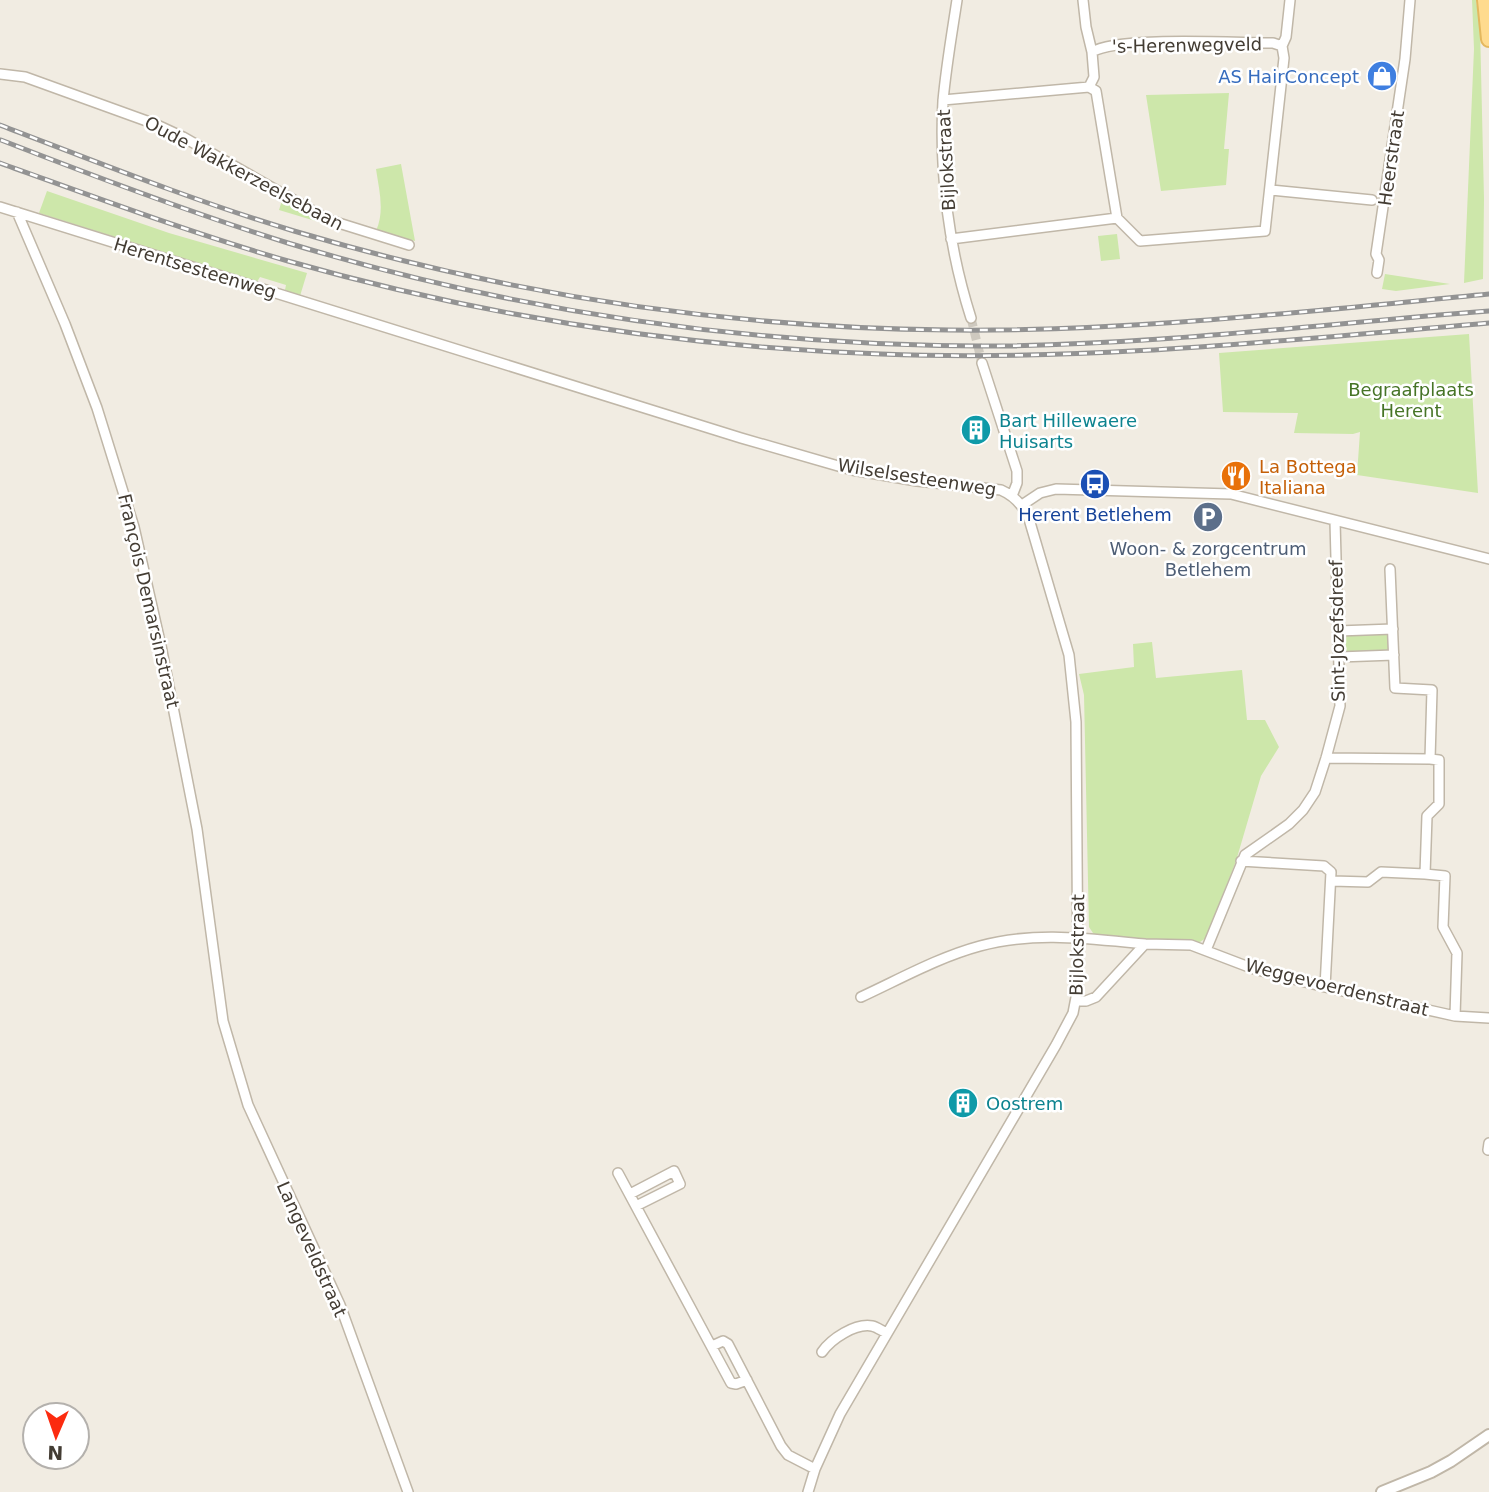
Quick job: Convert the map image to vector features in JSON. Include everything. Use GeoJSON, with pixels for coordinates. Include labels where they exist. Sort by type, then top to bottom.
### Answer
{"type":"FeatureCollection","features":[{"type":"Feature","properties":{"kind":"main road"},"geometry":{"type":"LineString","coordinates":[[1485,0],[1489,39]]}},
{"type":"Feature","properties":{"kind":"street","name":"Bijlokstraat"},"geometry":{"type":"LineString","coordinates":[[957,0],[943,100],[943,147],[951,239],[971,318]]}},
{"type":"Feature","properties":{"kind":"street","name":"'s-Herenwegveld"},"geometry":{"type":"LineString","coordinates":[[1083,0],[1094,78],[1089,87],[1096,91],[1116,218],[1140,241],[1255,234],[1265,231],[1284,58],[1282,47],[1286,37],[1290,0]]}},
{"type":"Feature","properties":{"kind":"street","name":"Heerstraat"},"geometry":{"type":"LineString","coordinates":[[1377,273],[1379,260],[1376,254],[1405,59],[1410,0]]}},
{"type":"Feature","properties":{"kind":"street","name":"'s-Herenwegveld"},"geometry":{"type":"LineString","coordinates":[[1092,52],[1100,47],[1142,43],[1273,43],[1282,47]]}},
{"type":"Feature","properties":{"kind":"street","name":"Oude Wakkerzeelsebaan"},"geometry":{"type":"LineString","coordinates":[[0,74],[25,77],[155,124],[328,220],[409,245]]}},
{"type":"Feature","properties":{"kind":"street"},"geometry":{"type":"LineString","coordinates":[[943,100],[1089,87]]}},
{"type":"Feature","properties":{"kind":"street"},"geometry":{"type":"LineString","coordinates":[[1271,190],[1372,200]]}},
{"type":"Feature","properties":{"kind":"street","name":"Herentsesteenweg"},"geometry":{"type":"LineString","coordinates":[[0,207],[390,329]]}},
{"type":"Feature","properties":{"kind":"street","name":"François Demarsinstraat"},"geometry":{"type":"LineString","coordinates":[[17,212],[65,324],[97,408],[134,527],[161,646],[197,829],[221,1005]]}},
{"type":"Feature","properties":{"kind":"street"},"geometry":{"type":"LineString","coordinates":[[951,239],[1116,218]]}},
{"type":"Feature","properties":{"kind":"street","name":"Wilselsesteenweg"},"geometry":{"type":"LineString","coordinates":[[390,329],[852,470],[917,481],[993,488],[1012,496],[1022,505]]}},
{"type":"Feature","properties":{"kind":"street"},"geometry":{"type":"LineString","coordinates":[[982,363],[1017,471],[1017,483],[1012,496]]}},
{"type":"Feature","properties":{"kind":"street"},"geometry":{"type":"LineString","coordinates":[[1022,505],[1040,493],[1056,489],[1206,492],[1250,498],[1335,522],[1489,559]]}},
{"type":"Feature","properties":{"kind":"street","name":"Bijlokstraat"},"geometry":{"type":"LineString","coordinates":[[808,1492],[815,1469],[840,1414],[1068,1024],[1076,1001],[1078,937],[1076,722],[1073,677],[1061,626],[1029,519],[1022,505]]}},
{"type":"Feature","properties":{"kind":"street","name":"Sint-Jozefsdreef"},"geometry":{"type":"LineString","coordinates":[[1206,950],[1241,861],[1303,810],[1315,792],[1326,758],[1340,706],[1335,522]]}},
{"type":"Feature","properties":{"kind":"street"},"geometry":{"type":"LineString","coordinates":[[1390,569],[1395,688],[1432,690],[1430,760]]}},
{"type":"Feature","properties":{"kind":"street"},"geometry":{"type":"LineString","coordinates":[[1338,631],[1393,629]]}},
{"type":"Feature","properties":{"kind":"street"},"geometry":{"type":"LineString","coordinates":[[1339,657],[1394,655]]}},
{"type":"Feature","properties":{"kind":"street"},"geometry":{"type":"LineString","coordinates":[[1326,758],[1440,760],[1439,804],[1427,816],[1425,874]]}},
{"type":"Feature","properties":{"kind":"street"},"geometry":{"type":"LineString","coordinates":[[1241,861],[1324,866],[1331,872],[1325,987]]}},
{"type":"Feature","properties":{"kind":"street"},"geometry":{"type":"LineString","coordinates":[[1332,881],[1368,882],[1381,872],[1445,876],[1443,927],[1457,953],[1455,1016]]}},
{"type":"Feature","properties":{"kind":"street","name":"Weggevoerdenstraat"},"geometry":{"type":"LineString","coordinates":[[862,997],[960,952],[983,945],[1078,937],[1191,946],[1254,969],[1325,987],[1455,1016],[1489,1018]]}},
{"type":"Feature","properties":{"kind":"street"},"geometry":{"type":"LineString","coordinates":[[1076,1001],[1086,1002],[1096,998],[1145,944]]}},
{"type":"Feature","properties":{"kind":"street","name":"Langeveldstraat"},"geometry":{"type":"LineString","coordinates":[[221,1005],[223,1021],[248,1105],[340,1305],[408,1492]]}},
{"type":"Feature","properties":{"kind":"street"},"geometry":{"type":"LineString","coordinates":[[1488,1150],[1489,1143]]}},
{"type":"Feature","properties":{"kind":"street"},"geometry":{"type":"LineString","coordinates":[[630,1194],[674,1171],[680,1184],[636,1206]]}},
{"type":"Feature","properties":{"kind":"street"},"geometry":{"type":"LineString","coordinates":[[618,1172],[731,1383],[747,1380]]}},
{"type":"Feature","properties":{"kind":"street"},"geometry":{"type":"LineString","coordinates":[[822,1352],[832,1341],[856,1328],[874,1326],[887,1333]]}},
{"type":"Feature","properties":{"kind":"street"},"geometry":{"type":"LineString","coordinates":[[712,1346],[723,1341],[728,1344],[781,1446],[788,1455],[815,1469]]}},
{"type":"Feature","properties":{"kind":"street"},"geometry":{"type":"LineString","coordinates":[[1382,1492],[1441,1467],[1489,1435]]}},
{"type":"Feature","properties":{"kind":"green space"},"geometry":{"type":"Polygon","coordinates":[[[1472,0],[1476,0],[1480,27],[1483,279],[1464,283],[1474,49],[1472,0]]]}},
{"type":"Feature","properties":{"kind":"green space"},"geometry":{"type":"Polygon","coordinates":[[[1229,93],[1224,149],[1229,149],[1226,185],[1161,191],[1146,95],[1229,93]]]}},
{"type":"Feature","properties":{"kind":"green space"},"geometry":{"type":"Polygon","coordinates":[[[401,164],[415,241],[376,231],[381,208],[376,169],[401,164]]]}},
{"type":"Feature","properties":{"kind":"green space"},"geometry":{"type":"Polygon","coordinates":[[[47,191],[169,233],[307,273],[300,296],[285,290],[286,285],[260,277],[257,282],[39,213],[47,191]]]}},
{"type":"Feature","properties":{"kind":"green space"},"geometry":{"type":"Polygon","coordinates":[[[283,197],[333,224],[332,226],[279,210],[283,197]]]}},
{"type":"Feature","properties":{"kind":"green space"},"geometry":{"type":"Polygon","coordinates":[[[1117,234],[1120,259],[1101,261],[1098,236],[1117,234]]]}},
{"type":"Feature","properties":{"kind":"green space"},"geometry":{"type":"Polygon","coordinates":[[[1385,274],[1450,284],[1396,291],[1382,289],[1385,274]]]}},
{"type":"Feature","properties":{"kind":"green space","name":"Begraafplaats Herent"},"geometry":{"type":"Polygon","coordinates":[[[1469,334],[1478,493],[1357,475],[1360,432],[1294,433],[1298,413],[1223,412],[1219,353],[1469,334]]]}},
{"type":"Feature","properties":{"kind":"green space"},"geometry":{"type":"Polygon","coordinates":[[[1391,633],[1391,652],[1346,653],[1345,635],[1391,633]]]}},
{"type":"Feature","properties":{"kind":"green space"},"geometry":{"type":"Polygon","coordinates":[[[1152,642],[1156,678],[1242,670],[1247,720],[1265,720],[1279,747],[1261,776],[1236,861],[1206,938],[1200,942],[1095,936],[1089,927],[1084,695],[1079,674],[1134,667],[1133,644],[1152,642]]]}},
{"type":"Feature","properties":{"kind":"tunnel"},"geometry":{"type":"LineString","coordinates":[[971,318],[982,363]]}},
{"type":"Feature","properties":{"kind":"railway"},"geometry":{"type":"LineString","coordinates":[[0,125],[220,207],[374,253],[536,289],[700,314],[866,328],[1017,330],[1219,319],[1489,294]]}},
{"type":"Feature","properties":{"kind":"railway"},"geometry":{"type":"LineString","coordinates":[[1,140],[216,219],[372,267],[544,305],[717,331],[892,344],[1044,345],[1171,338],[1489,311]]}},
{"type":"Feature","properties":{"kind":"railway"},"geometry":{"type":"LineString","coordinates":[[0,163],[215,239],[288,261],[434,298],[507,313],[656,336],[881,354],[1034,355],[1185,348],[1489,323]]}},
{"type":"Feature","properties":{"kind":"place","name":"AS HairConcept"},"geometry":{"type":"Point","coordinates":[1382,76]}},
{"type":"Feature","properties":{"kind":"place","name":"Bart Hillewaere Huisarts"},"geometry":{"type":"Point","coordinates":[976,430]}},
{"type":"Feature","properties":{"kind":"place","name":"La Bottega Italiana"},"geometry":{"type":"Point","coordinates":[1236,476]}},
{"type":"Feature","properties":{"kind":"place","name":"Herent Betlehem"},"geometry":{"type":"Point","coordinates":[1095,484]}},
{"type":"Feature","properties":{"kind":"place","name":"Woon- & zorgcentrum Betlehem"},"geometry":{"type":"Point","coordinates":[1208,517]}},
{"type":"Feature","properties":{"kind":"place","name":"Oostrem"},"geometry":{"type":"Point","coordinates":[963,1103]}}]}
